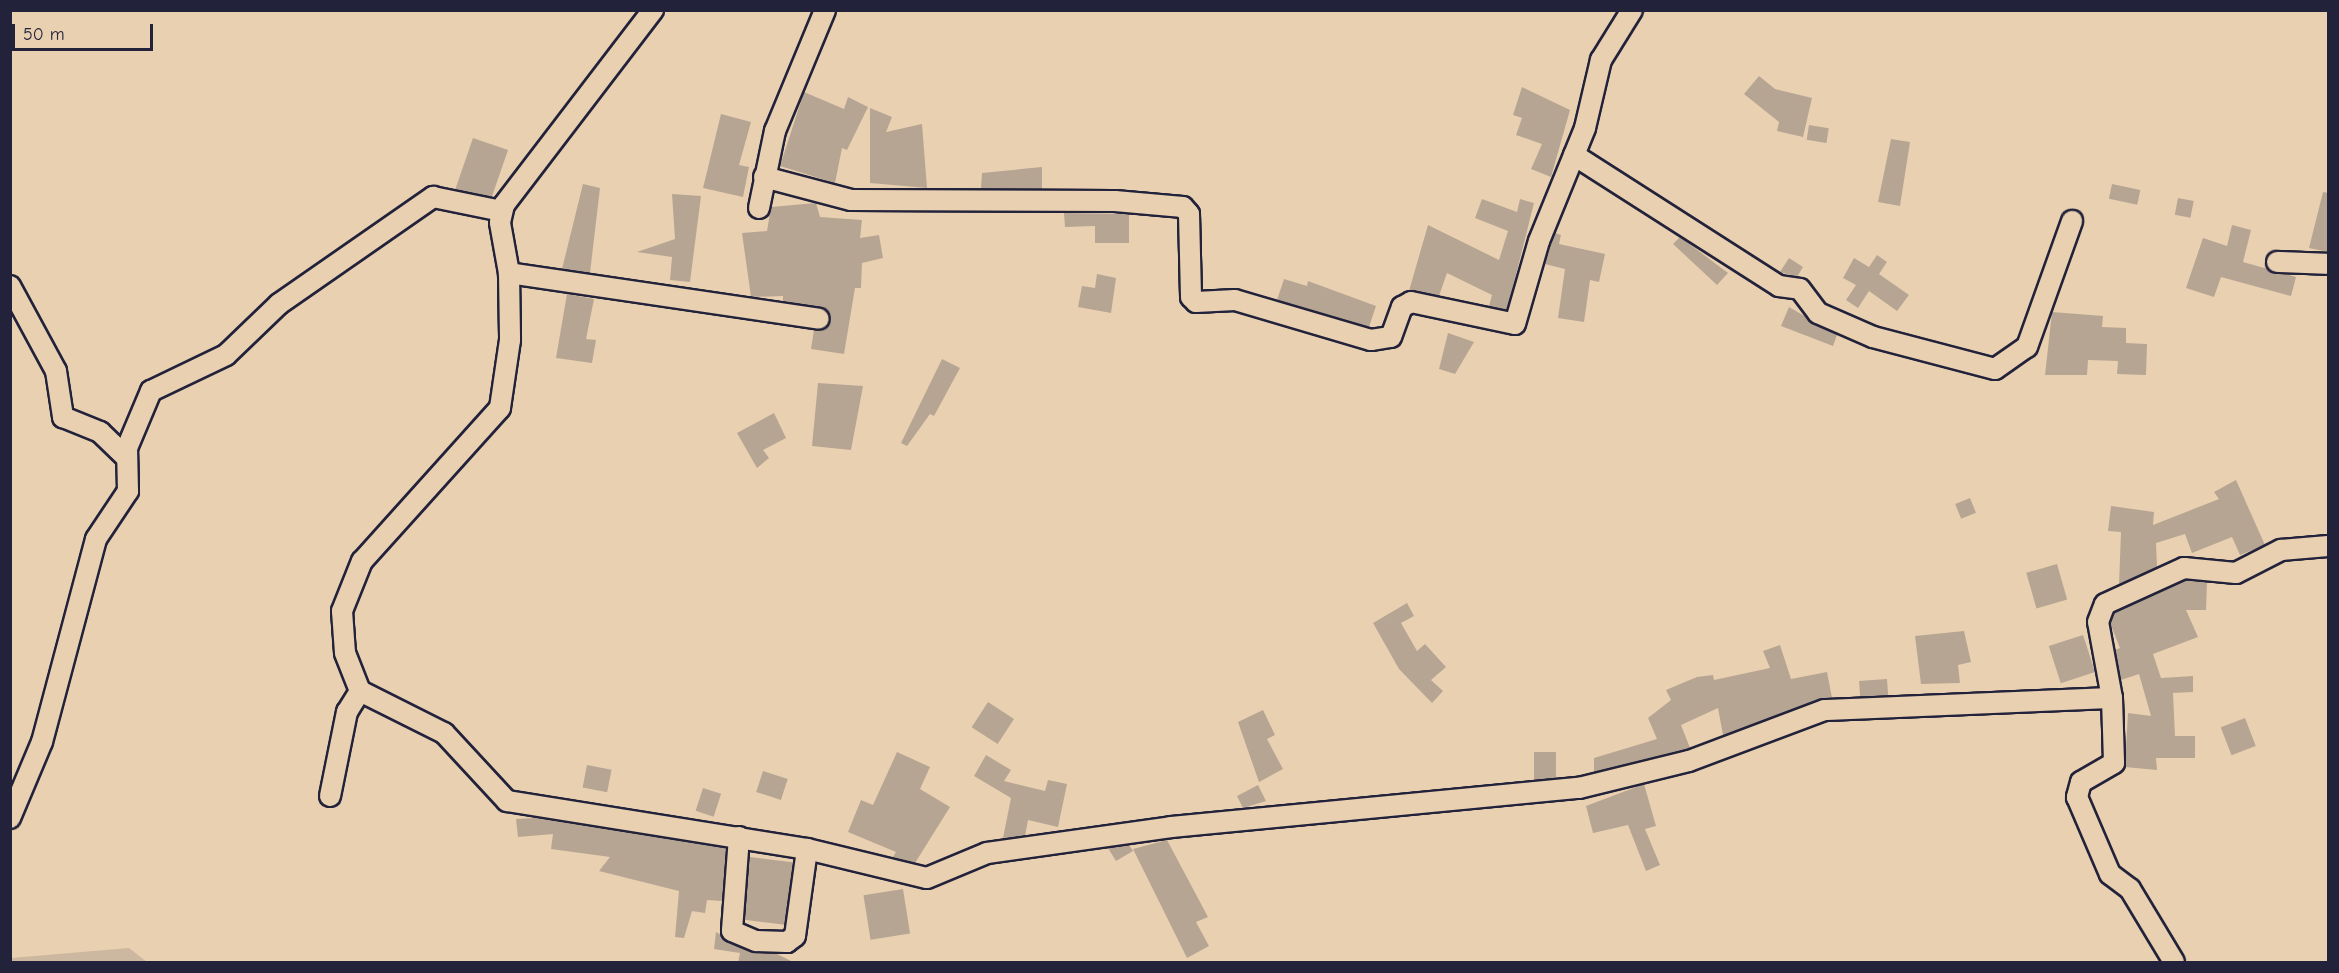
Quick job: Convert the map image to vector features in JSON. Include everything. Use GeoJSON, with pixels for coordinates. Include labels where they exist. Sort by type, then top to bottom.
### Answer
{"type":"FeatureCollection","features":[{"type":"Feature","properties":{"kind":"street"},"geometry":{"type":"LineString","coordinates":[[653,10],[558,129],[502,211],[509,273],[510,340],[500,408],[379,540],[346,591],[345,653],[360,691],[444,733],[507,801],[807,849],[927,878],[992,852],[1101,841],[1171,827],[1579,788],[1698,758],[1825,710],[2112,698]]}},
{"type":"Feature","properties":{"kind":"street"},"geometry":{"type":"LineString","coordinates":[[759,208],[775,130],[825,10]]}},
{"type":"Feature","properties":{"kind":"street"},"geometry":{"type":"LineString","coordinates":[[764,177],[851,200],[1115,201],[1183,207],[1189,214],[1193,300],[1235,300],[1341,335],[1382,340],[1393,335],[1402,307],[1411,302],[1518,323],[1539,241],[1574,154],[1601,60],[1632,10]]}},
{"type":"Feature","properties":{"kind":"street"},"geometry":{"type":"LineString","coordinates":[[1574,154],[1779,286],[1800,289],[1818,313],[1874,337],[1995,369],[2027,347],[2072,221]]}},
{"type":"Feature","properties":{"kind":"street"},"geometry":{"type":"LineString","coordinates":[[10,818],[42,742],[96,539],[128,491],[126,457],[154,389],[226,355],[279,304],[392,222],[439,195],[502,211]]}},
{"type":"Feature","properties":{"kind":"street"},"geometry":{"type":"LineString","coordinates":[[2277,262],[2328,264]]}},
{"type":"Feature","properties":{"kind":"street"},"geometry":{"type":"LineString","coordinates":[[509,273],[819,320]]}},
{"type":"Feature","properties":{"kind":"street"},"geometry":{"type":"LineString","coordinates":[[10,286],[56,371],[63,417],[100,432],[126,457]]}},
{"type":"Feature","properties":{"kind":"street"},"geometry":{"type":"LineString","coordinates":[[2174,963],[2130,889],[2110,874],[2077,797],[2081,782],[2114,763],[2112,698],[2098,622],[2105,604],[2184,568],[2236,573],[2281,550],[2328,546]]}},
{"type":"Feature","properties":{"kind":"street"},"geometry":{"type":"LineString","coordinates":[[330,796],[347,712],[360,691]]}},
{"type":"Feature","properties":{"kind":"street"},"geometry":{"type":"LineString","coordinates":[[740,837],[732,931],[756,941],[787,942],[795,936],[807,849]]}},
{"type":"Feature","properties":{"kind":"shaded area"},"geometry":{"type":"Polygon","coordinates":[[[129,948],[147,962],[11,962],[11,958],[129,948]]]}},
{"type":"Feature","properties":{"kind":"building"},"geometry":{"type":"Polygon","coordinates":[[[1759,76],[1775,89],[1812,98],[1803,137],[1777,131],[1779,122],[1744,94],[1759,76]]]}},
{"type":"Feature","properties":{"kind":"building"},"geometry":{"type":"Polygon","coordinates":[[[1522,87],[1570,110],[1551,177],[1531,169],[1542,144],[1516,135],[1522,118],[1513,115],[1522,87]]]}},
{"type":"Feature","properties":{"kind":"building"},"geometry":{"type":"Polygon","coordinates":[[[804,92],[844,109],[848,97],[868,107],[847,150],[842,148],[835,183],[780,166],[804,92]]]}},
{"type":"Feature","properties":{"kind":"building"},"geometry":{"type":"Polygon","coordinates":[[[870,108],[892,117],[886,132],[922,124],[927,188],[870,183],[870,108]]]}},
{"type":"Feature","properties":{"kind":"building"},"geometry":{"type":"Polygon","coordinates":[[[721,114],[751,122],[739,165],[749,167],[743,197],[703,188],[721,114]]]}},
{"type":"Feature","properties":{"kind":"building"},"geometry":{"type":"Polygon","coordinates":[[[1809,125],[1829,128],[1826,143],[1807,140],[1809,125]]]}},
{"type":"Feature","properties":{"kind":"building"},"geometry":{"type":"Polygon","coordinates":[[[473,138],[508,150],[490,201],[455,189],[473,138]]]}},
{"type":"Feature","properties":{"kind":"building"},"geometry":{"type":"Polygon","coordinates":[[[1891,139],[1910,142],[1900,206],[1878,202],[1891,139]]]}},
{"type":"Feature","properties":{"kind":"building"},"geometry":{"type":"Polygon","coordinates":[[[1042,167],[1042,189],[981,188],[982,173],[1042,167]]]}},
{"type":"Feature","properties":{"kind":"building"},"geometry":{"type":"Polygon","coordinates":[[[583,184],[600,188],[590,273],[562,269],[583,184]]]}},
{"type":"Feature","properties":{"kind":"building"},"geometry":{"type":"Polygon","coordinates":[[[2112,184],[2140,190],[2137,205],[2109,199],[2112,184]]]}},
{"type":"Feature","properties":{"kind":"building"},"geometry":{"type":"Polygon","coordinates":[[[2323,192],[2328,193],[2328,252],[2309,248],[2323,192]]]}},
{"type":"Feature","properties":{"kind":"building"},"geometry":{"type":"Polygon","coordinates":[[[672,194],[701,196],[690,282],[670,280],[672,257],[637,252],[675,239],[672,194]]]}},
{"type":"Feature","properties":{"kind":"building"},"geometry":{"type":"Polygon","coordinates":[[[2178,198],[2194,201],[2190,218],[2175,215],[2178,198]]]}},
{"type":"Feature","properties":{"kind":"building"},"geometry":{"type":"Polygon","coordinates":[[[1482,199],[1517,212],[1520,199],[1534,203],[1507,310],[1489,306],[1492,295],[1447,273],[1439,296],[1409,291],[1428,225],[1499,260],[1508,231],[1475,218],[1482,199]]]}},
{"type":"Feature","properties":{"kind":"building"},"geometry":{"type":"Polygon","coordinates":[[[816,203],[820,217],[862,220],[860,238],[879,235],[883,258],[862,263],[861,288],[855,288],[844,354],[811,349],[814,330],[824,330],[831,321],[826,309],[783,301],[783,296],[751,297],[742,233],[767,231],[771,207],[816,203]]]}},
{"type":"Feature","properties":{"kind":"building"},"geometry":{"type":"Polygon","coordinates":[[[1064,213],[1129,214],[1129,243],[1095,243],[1095,226],[1065,227],[1064,213]]]}},
{"type":"Feature","properties":{"kind":"building"},"geometry":{"type":"Polygon","coordinates":[[[2232,225],[2251,230],[2243,262],[2296,277],[2291,296],[2221,277],[2214,297],[2186,288],[2203,238],[2227,246],[2232,225]]]}},
{"type":"Feature","properties":{"kind":"building"},"geometry":{"type":"Polygon","coordinates":[[[1555,233],[1561,235],[1559,244],[1605,254],[1599,282],[1590,280],[1584,322],[1558,318],[1565,269],[1545,264],[1555,233]]]}},
{"type":"Feature","properties":{"kind":"building"},"geometry":{"type":"Polygon","coordinates":[[[1680,237],[1728,273],[1717,285],[1673,244],[1680,237]]]}},
{"type":"Feature","properties":{"kind":"building"},"geometry":{"type":"Polygon","coordinates":[[[1877,255],[1887,262],[1879,274],[1909,295],[1897,311],[1869,291],[1858,308],[1846,300],[1856,285],[1843,278],[1854,258],[1869,267],[1877,255]]]}},
{"type":"Feature","properties":{"kind":"building"},"geometry":{"type":"Polygon","coordinates":[[[1789,258],[1803,267],[1797,277],[1780,272],[1789,258]]]}},
{"type":"Feature","properties":{"kind":"building"},"geometry":{"type":"Polygon","coordinates":[[[1097,274],[1116,278],[1111,313],[1078,307],[1082,286],[1095,288],[1097,274]]]}},
{"type":"Feature","properties":{"kind":"building"},"geometry":{"type":"Polygon","coordinates":[[[1284,279],[1307,286],[1308,281],[1376,306],[1369,327],[1277,300],[1284,279]]]}},
{"type":"Feature","properties":{"kind":"building"},"geometry":{"type":"Polygon","coordinates":[[[567,294],[594,299],[586,339],[596,340],[592,363],[556,358],[567,294]]]}},
{"type":"Feature","properties":{"kind":"building"},"geometry":{"type":"Polygon","coordinates":[[[1789,307],[1837,335],[1833,346],[1781,326],[1789,307]]]}},
{"type":"Feature","properties":{"kind":"building"},"geometry":{"type":"Polygon","coordinates":[[[2052,312],[2103,316],[2102,327],[2126,328],[2126,343],[2147,344],[2146,375],[2117,374],[2118,361],[2088,360],[2087,375],[2045,375],[2052,312]]]}},
{"type":"Feature","properties":{"kind":"building"},"geometry":{"type":"Polygon","coordinates":[[[1448,333],[1474,342],[1455,374],[1439,369],[1448,333]]]}},
{"type":"Feature","properties":{"kind":"building"},"geometry":{"type":"Polygon","coordinates":[[[942,359],[960,368],[934,416],[930,414],[907,446],[901,443],[942,359]]]}},
{"type":"Feature","properties":{"kind":"building"},"geometry":{"type":"Polygon","coordinates":[[[818,383],[863,386],[851,450],[812,446],[818,383]]]}},
{"type":"Feature","properties":{"kind":"building"},"geometry":{"type":"Polygon","coordinates":[[[774,413],[786,438],[763,450],[769,458],[757,468],[737,433],[774,413]]]}},
{"type":"Feature","properties":{"kind":"building"},"geometry":{"type":"Polygon","coordinates":[[[2236,480],[2265,545],[2240,555],[2232,537],[2192,553],[2185,534],[2156,543],[2157,567],[2119,585],[2121,532],[2108,531],[2111,506],[2154,512],[2153,525],[2219,499],[2214,492],[2236,480]]]}},
{"type":"Feature","properties":{"kind":"building"},"geometry":{"type":"Polygon","coordinates":[[[1970,498],[1976,513],[1961,519],[1955,504],[1970,498]]]}},
{"type":"Feature","properties":{"kind":"building"},"geometry":{"type":"Polygon","coordinates":[[[2057,564],[2067,600],[2036,608],[2026,573],[2057,564]]]}},
{"type":"Feature","properties":{"kind":"building"},"geometry":{"type":"Polygon","coordinates":[[[2186,580],[2207,582],[2206,610],[2186,610],[2198,637],[2153,654],[2161,678],[2193,676],[2193,692],[2173,693],[2175,736],[2195,736],[2195,758],[2156,758],[2157,770],[2125,767],[2128,713],[2151,716],[2139,674],[2121,680],[2115,650],[2120,648],[2110,623],[2114,613],[2186,580]]]}},
{"type":"Feature","properties":{"kind":"building"},"geometry":{"type":"Polygon","coordinates":[[[1407,603],[1414,616],[1401,623],[1417,651],[1425,644],[1446,667],[1431,680],[1443,691],[1432,703],[1399,669],[1373,623],[1407,603]]]}},
{"type":"Feature","properties":{"kind":"building"},"geometry":{"type":"Polygon","coordinates":[[[1964,631],[1971,662],[1958,665],[1960,683],[1921,684],[1915,636],[1964,631]]]}},
{"type":"Feature","properties":{"kind":"building"},"geometry":{"type":"Polygon","coordinates":[[[2083,635],[2095,672],[2061,683],[2049,646],[2083,635]]]}},
{"type":"Feature","properties":{"kind":"building"},"geometry":{"type":"Polygon","coordinates":[[[1780,645],[1791,679],[1827,672],[1832,698],[1723,735],[1718,708],[1681,725],[1690,748],[1594,772],[1594,758],[1657,739],[1648,718],[1671,700],[1666,690],[1697,677],[1713,675],[1714,680],[1770,668],[1763,651],[1780,645]]]}},
{"type":"Feature","properties":{"kind":"building"},"geometry":{"type":"Polygon","coordinates":[[[1887,679],[1888,695],[1860,697],[1859,681],[1887,679]]]}},
{"type":"Feature","properties":{"kind":"building"},"geometry":{"type":"Polygon","coordinates":[[[988,702],[1014,719],[998,744],[972,727],[988,702]]]}},
{"type":"Feature","properties":{"kind":"building"},"geometry":{"type":"Polygon","coordinates":[[[1263,710],[1275,735],[1267,739],[1283,769],[1259,782],[1238,722],[1263,710]]]}},
{"type":"Feature","properties":{"kind":"building"},"geometry":{"type":"Polygon","coordinates":[[[2245,718],[2256,746],[2231,755],[2221,727],[2245,718]]]}},
{"type":"Feature","properties":{"kind":"building"},"geometry":{"type":"Polygon","coordinates":[[[897,752],[930,767],[920,789],[950,807],[915,863],[893,857],[896,852],[848,832],[861,800],[873,805],[897,752]]]}},
{"type":"Feature","properties":{"kind":"building"},"geometry":{"type":"Polygon","coordinates":[[[1534,752],[1556,752],[1556,780],[1534,780],[1534,752]]]}},
{"type":"Feature","properties":{"kind":"building"},"geometry":{"type":"Polygon","coordinates":[[[986,755],[1011,770],[1004,781],[1045,791],[1048,780],[1067,784],[1058,827],[1028,820],[1025,836],[1003,838],[1011,798],[974,776],[986,755]]]}},
{"type":"Feature","properties":{"kind":"building"},"geometry":{"type":"Polygon","coordinates":[[[587,765],[612,770],[607,792],[583,788],[587,765]]]}},
{"type":"Feature","properties":{"kind":"building"},"geometry":{"type":"Polygon","coordinates":[[[763,771],[788,779],[781,800],[756,792],[763,771]]]}},
{"type":"Feature","properties":{"kind":"building"},"geometry":{"type":"Polygon","coordinates":[[[1644,784],[1656,826],[1645,829],[1660,865],[1646,871],[1628,825],[1593,833],[1586,806],[1644,784]]]}},
{"type":"Feature","properties":{"kind":"building"},"geometry":{"type":"Polygon","coordinates":[[[1258,785],[1266,801],[1243,808],[1237,796],[1258,785]]]}},
{"type":"Feature","properties":{"kind":"building"},"geometry":{"type":"Polygon","coordinates":[[[703,788],[721,794],[714,817],[696,811],[703,788]]]}},
{"type":"Feature","properties":{"kind":"building"},"geometry":{"type":"Polygon","coordinates":[[[535,818],[726,848],[722,901],[707,900],[705,913],[692,911],[684,938],[675,937],[679,891],[599,871],[610,857],[551,849],[553,834],[518,837],[516,819],[535,818]]]}},
{"type":"Feature","properties":{"kind":"building"},"geometry":{"type":"Polygon","coordinates":[[[1167,840],[1208,917],[1196,922],[1209,946],[1187,958],[1133,849],[1167,840]]]}},
{"type":"Feature","properties":{"kind":"building"},"geometry":{"type":"Polygon","coordinates":[[[1129,845],[1133,851],[1116,861],[1108,848],[1129,845]]]}},
{"type":"Feature","properties":{"kind":"building"},"geometry":{"type":"Polygon","coordinates":[[[750,857],[793,862],[785,925],[742,920],[750,857]]]}},
{"type":"Feature","properties":{"kind":"building"},"geometry":{"type":"Polygon","coordinates":[[[903,889],[910,933],[871,940],[863,895],[903,889]]]}},
{"type":"Feature","properties":{"kind":"building"},"geometry":{"type":"Polygon","coordinates":[[[716,932],[751,952],[777,954],[795,963],[738,963],[740,953],[714,949],[716,932]]]}}]}
